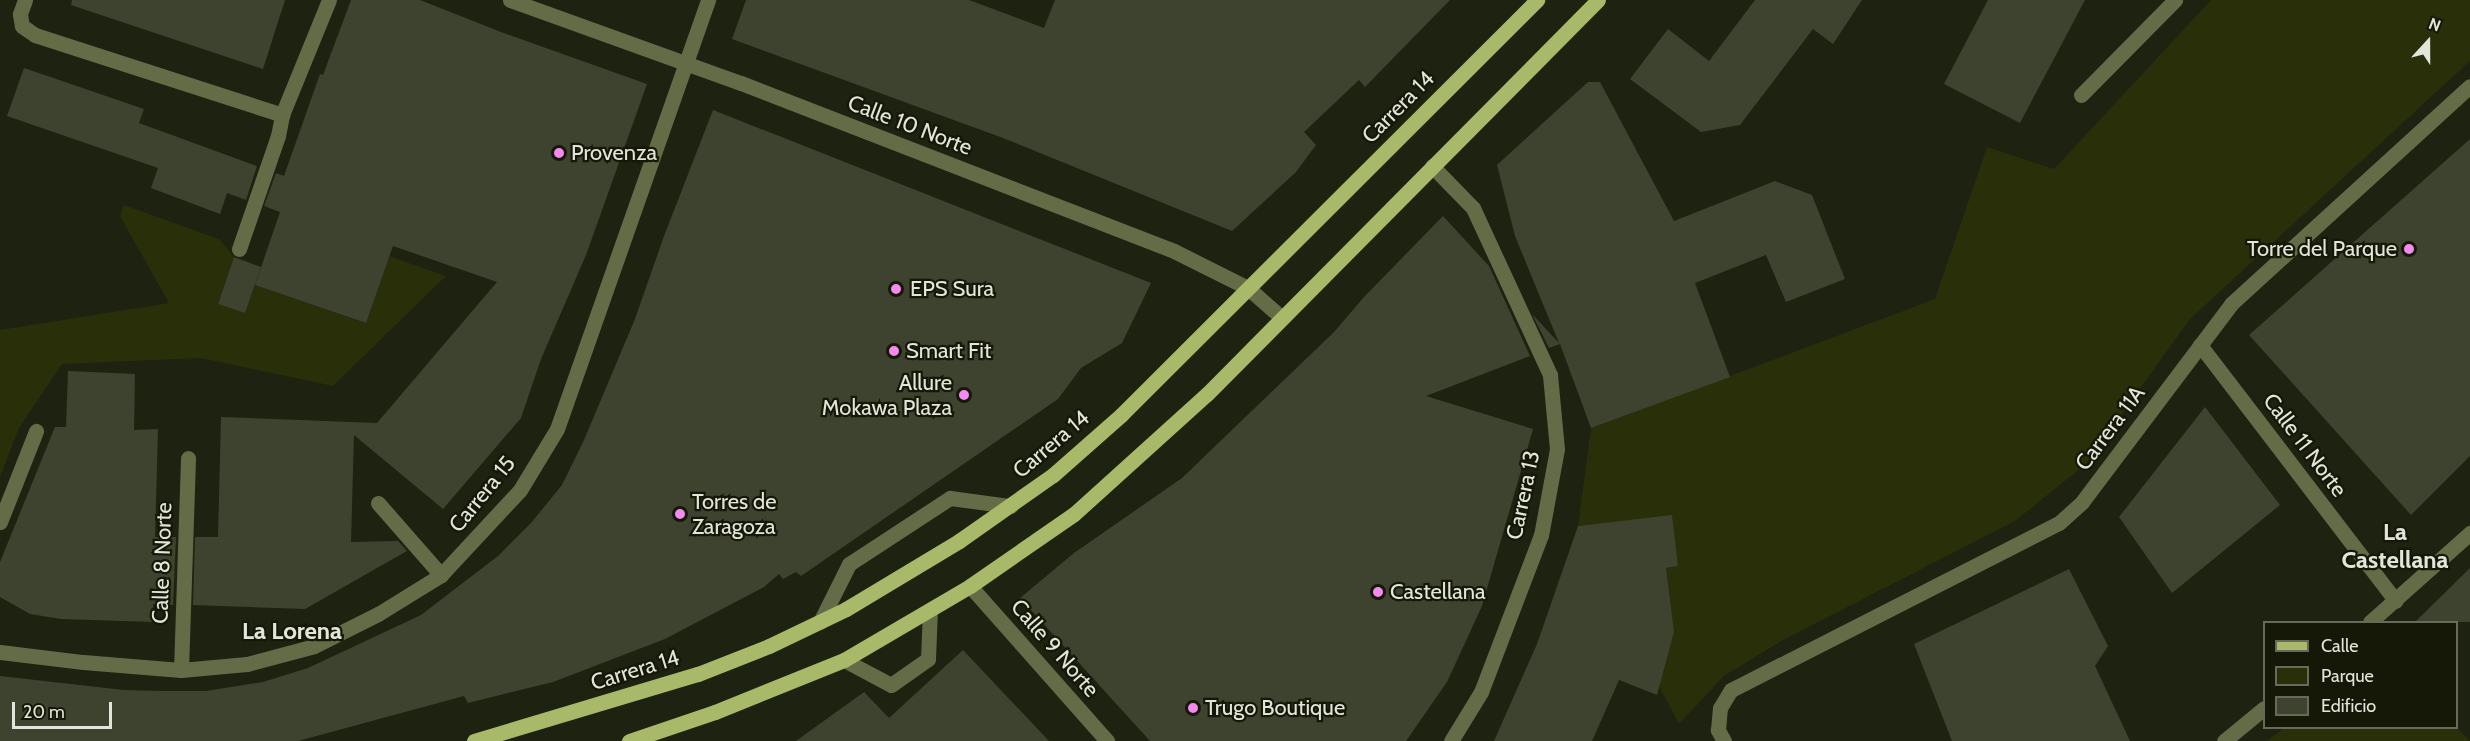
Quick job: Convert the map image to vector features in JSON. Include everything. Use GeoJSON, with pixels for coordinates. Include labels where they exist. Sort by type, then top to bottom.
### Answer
{"type":"FeatureCollection","features":[{"type":"Feature","properties":{"kind":"main road","name":"Carrera 14"},"geometry":{"type":"LineString","coordinates":[[474,741],[698,674],[820,622],[905,576],[1010,506],[1053,475],[1121,415],[1537,0]]}},
{"type":"Feature","properties":{"kind":"main road"},"geometry":{"type":"LineString","coordinates":[[629,741],[715,712],[844,660],[970,586],[1091,499],[1207,394],[1598,0]]}},
{"type":"Feature","properties":{"kind":"street"},"geometry":{"type":"LineString","coordinates":[[25,0],[20,15],[22,27],[35,35],[282,115]]}},
{"type":"Feature","properties":{"kind":"street"},"geometry":{"type":"LineString","coordinates":[[239,249],[278,136],[282,115],[328,0]]}},
{"type":"Feature","properties":{"kind":"street","name":"Calle 10 Norte"},"geometry":{"type":"LineString","coordinates":[[510,0],[1174,251],[1248,288],[1281,317]]}},
{"type":"Feature","properties":{"kind":"street","name":"Carrera 15"},"geometry":{"type":"LineString","coordinates":[[0,652],[182,670],[247,664],[314,646],[378,614],[441,575],[520,490],[557,429],[708,0]]}},
{"type":"Feature","properties":{"kind":"street"},"geometry":{"type":"LineString","coordinates":[[2081,95],[2175,0]]}},
{"type":"Feature","properties":{"kind":"street","name":"Carrera 11A"},"geometry":{"type":"LineString","coordinates":[[1724,741],[1719,730],[1720,708],[1731,690],[2059,522],[2082,502],[2231,304],[2470,86]]}},
{"type":"Feature","properties":{"kind":"street","name":"Carrera 13"},"geometry":{"type":"LineString","coordinates":[[1432,166],[1473,208],[1550,375],[1557,449],[1541,535],[1481,692],[1450,741]]}},
{"type":"Feature","properties":{"kind":"street","name":"Calle 11 Norte"},"geometry":{"type":"LineString","coordinates":[[2200,345],[2396,601]]}},
{"type":"Feature","properties":{"kind":"street"},"geometry":{"type":"LineString","coordinates":[[0,522],[36,431]]}},
{"type":"Feature","properties":{"kind":"street","name":"Calle 8 Norte"},"geometry":{"type":"LineString","coordinates":[[182,670],[188,458]]}},
{"type":"Feature","properties":{"kind":"street"},"geometry":{"type":"LineString","coordinates":[[820,622],[849,564],[950,498],[1010,506]]}},
{"type":"Feature","properties":{"kind":"street"},"geometry":{"type":"LineString","coordinates":[[378,503],[441,575]]}},
{"type":"Feature","properties":{"kind":"street"},"geometry":{"type":"LineString","coordinates":[[2371,621],[2470,533]]}},
{"type":"Feature","properties":{"kind":"street","name":"Calle 9 Norte"},"geometry":{"type":"LineString","coordinates":[[970,586],[1107,741]]}},
{"type":"Feature","properties":{"kind":"street"},"geometry":{"type":"LineString","coordinates":[[844,660],[891,685],[928,659],[930,610]]}},
{"type":"Feature","properties":{"kind":"street"},"geometry":{"type":"LineString","coordinates":[[2224,741],[2263,710]]}},
{"type":"Feature","properties":{"kind":"green space"},"geometry":{"type":"Polygon","coordinates":[[[2211,0],[2470,0],[2470,61],[2190,319],[2086,464],[2015,521],[1783,640],[1724,676],[1679,724],[1659,686],[1666,568],[1678,566],[1672,516],[1578,526],[1591,428],[1935,299],[1987,147],[2054,169],[2211,0]]]}},
{"type":"Feature","properties":{"kind":"green space"},"geometry":{"type":"Polygon","coordinates":[[[124,205],[219,239],[234,257],[218,304],[245,313],[255,285],[365,323],[389,256],[446,276],[333,386],[201,358],[62,364],[19,428],[0,477],[0,330],[169,303],[120,216],[124,205]]]}},
{"type":"Feature","properties":{"kind":"green space"},"geometry":{"type":"Polygon","coordinates":[[[2283,729],[2458,729],[2470,741],[2267,741],[2283,729]]]}},
{"type":"Feature","properties":{"kind":"building"},"geometry":{"type":"Polygon","coordinates":[[[72,0],[285,0],[263,69],[71,5],[72,0]]]}},
{"type":"Feature","properties":{"kind":"building"},"geometry":{"type":"Polygon","coordinates":[[[351,0],[420,0],[501,32],[647,84],[586,255],[541,359],[521,418],[443,509],[354,435],[351,542],[398,541],[407,551],[305,609],[193,605],[195,537],[218,537],[221,417],[377,423],[497,282],[393,246],[366,323],[255,285],[280,212],[264,206],[276,173],[284,176],[320,74],[323,75],[351,0]]]}},
{"type":"Feature","properties":{"kind":"building"},"geometry":{"type":"Polygon","coordinates":[[[746,0],[969,0],[1044,28],[1055,0],[1450,0],[1365,87],[1359,80],[1304,132],[1316,145],[1296,172],[1232,231],[1003,138],[732,39],[746,0]]]}},
{"type":"Feature","properties":{"kind":"building"},"geometry":{"type":"Polygon","coordinates":[[[1755,0],[1862,0],[1833,44],[1813,29],[1740,125],[1701,132],[1630,79],[1668,29],[1709,61],[1755,0]]]}},
{"type":"Feature","properties":{"kind":"building"},"geometry":{"type":"Polygon","coordinates":[[[1988,0],[2085,0],[2020,123],[1944,84],[1988,0]]]}},
{"type":"Feature","properties":{"kind":"building"},"geometry":{"type":"Polygon","coordinates":[[[24,68],[144,109],[139,123],[257,166],[246,200],[227,193],[220,214],[151,188],[158,168],[7,116],[24,68]]]}},
{"type":"Feature","properties":{"kind":"building"},"geometry":{"type":"Polygon","coordinates":[[[1588,82],[1600,82],[1674,221],[1775,181],[1812,195],[1845,279],[1786,302],[1766,255],[1695,283],[1730,377],[1591,428],[1560,344],[1549,348],[1532,314],[1559,343],[1515,236],[1497,165],[1588,82]]]}},
{"type":"Feature","properties":{"kind":"building"},"geometry":{"type":"Polygon","coordinates":[[[713,110],[1151,283],[1122,343],[1081,368],[1058,399],[801,576],[796,572],[783,579],[779,574],[764,587],[665,639],[553,682],[468,703],[464,696],[298,741],[0,741],[0,676],[124,690],[161,691],[206,691],[263,682],[308,668],[421,615],[498,556],[531,523],[562,485],[584,440],[635,319],[664,236],[713,110]]]}},
{"type":"Feature","properties":{"kind":"building"},"geometry":{"type":"Polygon","coordinates":[[[2470,139],[2470,456],[2411,515],[2249,335],[2470,139]]]}},
{"type":"Feature","properties":{"kind":"building"},"geometry":{"type":"Polygon","coordinates":[[[1443,216],[1489,266],[1530,356],[1426,396],[1533,429],[1482,606],[1447,682],[1406,741],[1150,741],[1020,598],[1074,553],[1182,478],[1334,332],[1364,297],[1443,216]]]}},
{"type":"Feature","properties":{"kind":"building"},"geometry":{"type":"Polygon","coordinates":[[[234,257],[261,267],[245,313],[218,304],[234,257]]]}},
{"type":"Feature","properties":{"kind":"building"},"geometry":{"type":"Polygon","coordinates":[[[68,371],[135,374],[134,430],[158,429],[155,537],[176,537],[173,605],[153,604],[153,622],[61,619],[30,614],[0,597],[0,562],[55,427],[66,427],[68,371]]]}},
{"type":"Feature","properties":{"kind":"building"},"geometry":{"type":"Polygon","coordinates":[[[2205,407],[2280,505],[2172,593],[2119,517],[2205,407]]]}},
{"type":"Feature","properties":{"kind":"building"},"geometry":{"type":"Polygon","coordinates":[[[1672,515],[1678,566],[1666,568],[1674,632],[1657,695],[1619,680],[1592,741],[1494,741],[1537,644],[1578,526],[1672,515]]]}},
{"type":"Feature","properties":{"kind":"building"},"geometry":{"type":"Polygon","coordinates":[[[2470,568],[2470,622],[2416,621],[2470,568]]]}},
{"type":"Feature","properties":{"kind":"building"},"geometry":{"type":"Polygon","coordinates":[[[2069,569],[2108,646],[2095,666],[2130,741],[1952,741],[1914,644],[2069,569]]]}},
{"type":"Feature","properties":{"kind":"building"},"geometry":{"type":"Polygon","coordinates":[[[963,650],[1049,741],[796,741],[864,692],[889,718],[963,650]]]}},
{"type":"Feature","properties":{"kind":"place","name":"Provenza"},"geometry":{"type":"Point","coordinates":[559,153]}},
{"type":"Feature","properties":{"kind":"place","name":"Torre del Parque"},"geometry":{"type":"Point","coordinates":[2409,249]}},
{"type":"Feature","properties":{"kind":"place","name":"EPS Sura"},"geometry":{"type":"Point","coordinates":[896,289]}},
{"type":"Feature","properties":{"kind":"place","name":"Smart Fit"},"geometry":{"type":"Point","coordinates":[894,351]}},
{"type":"Feature","properties":{"kind":"place","name":"Allure Mokawa Plaza"},"geometry":{"type":"Point","coordinates":[964,395]}},
{"type":"Feature","properties":{"kind":"place","name":"Torres de Zaragoza"},"geometry":{"type":"Point","coordinates":[680,514]}},
{"type":"Feature","properties":{"kind":"place","name":"Castellana"},"geometry":{"type":"Point","coordinates":[1378,592]}},
{"type":"Feature","properties":{"kind":"place","name":"Trugo Boutique"},"geometry":{"type":"Point","coordinates":[1193,708]}},
{"type":"Feature","properties":{"kind":"district","name":"La Castellana"},"geometry":{"type":"Point","coordinates":[2395,546]}},
{"type":"Feature","properties":{"kind":"district","name":"La Lorena"},"geometry":{"type":"Point","coordinates":[292,631]}}]}
